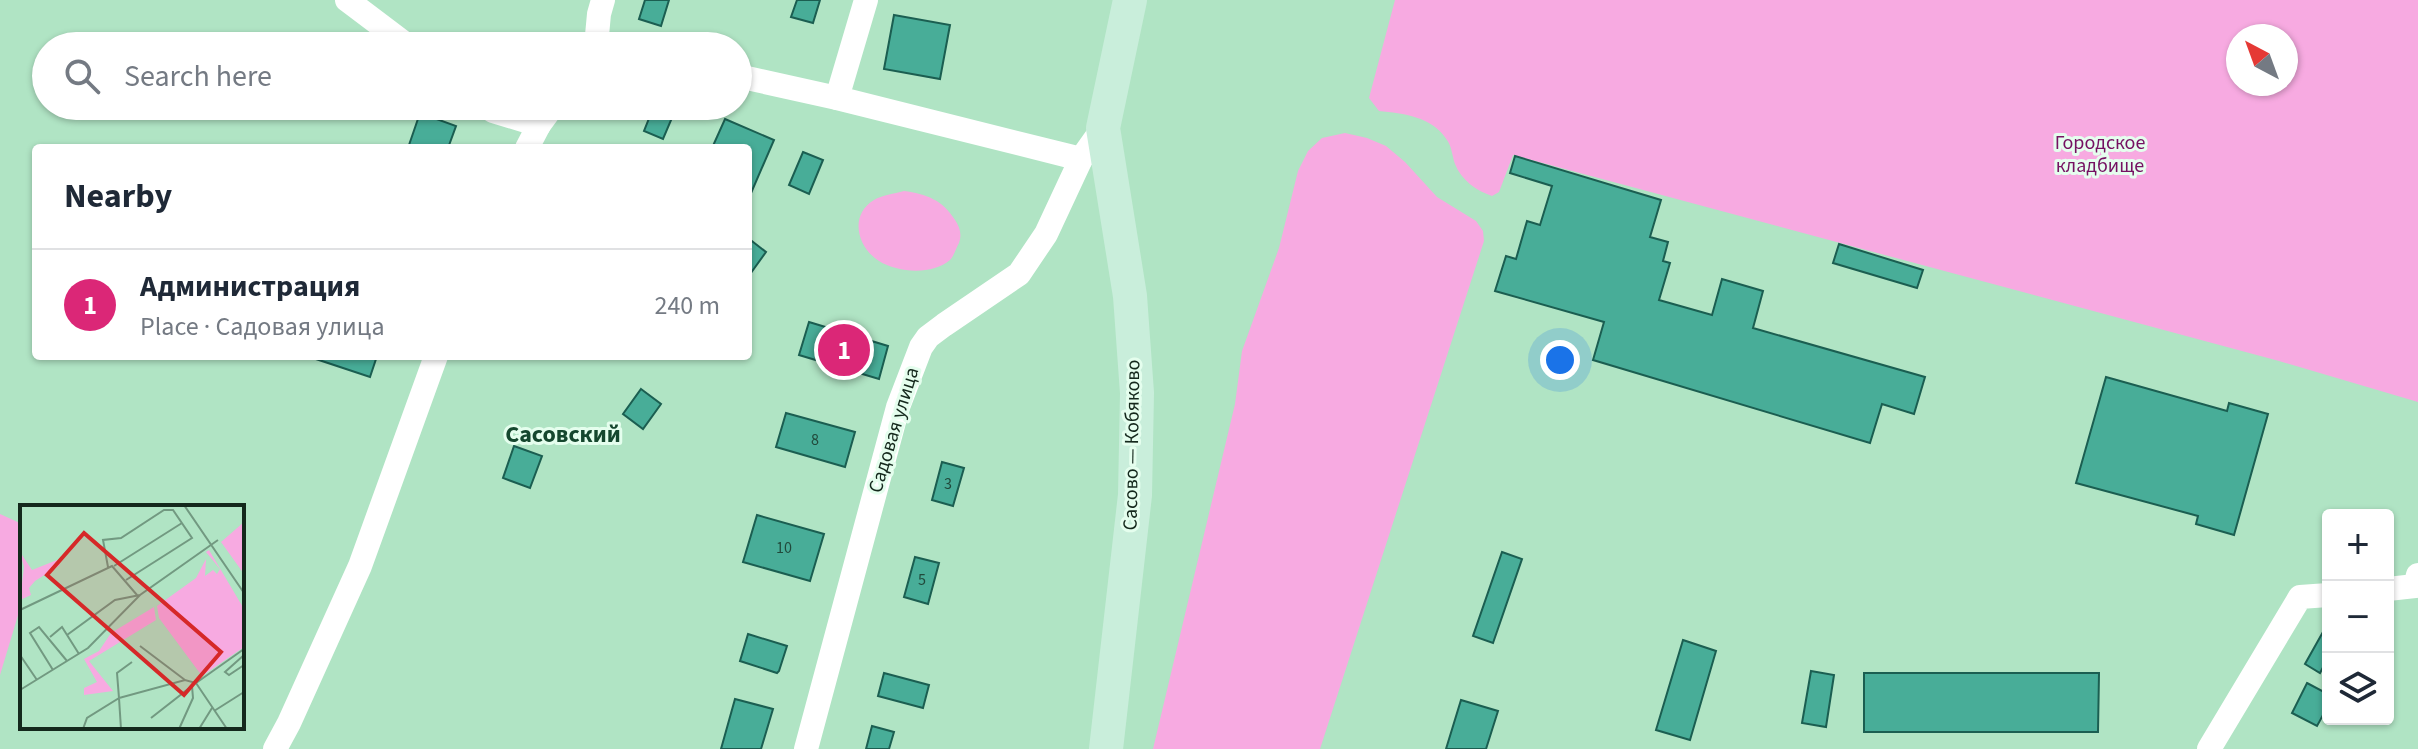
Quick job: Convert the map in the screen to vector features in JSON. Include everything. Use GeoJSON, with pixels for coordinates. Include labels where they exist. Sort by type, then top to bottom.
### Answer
{"type":"FeatureCollection","features":[{"type":"Feature","properties":{"kind":"street"},"geometry":{"type":"LineString","coordinates":[[347,0],[389,32]]}},
{"type":"Feature","properties":{"kind":"street"},"geometry":{"type":"LineString","coordinates":[[597,32],[603,0]]}},
{"type":"Feature","properties":{"kind":"street"},"geometry":{"type":"LineString","coordinates":[[837,98],[866,0]]}},
{"type":"Feature","properties":{"kind":"street","name":"Сасово — Кобяково"},"geometry":{"type":"LineString","coordinates":[[1106,749],[1135,495],[1137,393],[1130,296],[1103,128],[1130,0]]}},
{"type":"Feature","properties":{"kind":"street"},"geometry":{"type":"LineString","coordinates":[[752,79],[1081,159]]}},
{"type":"Feature","properties":{"kind":"street"},"geometry":{"type":"LineString","coordinates":[[529,144],[544,120]]}},
{"type":"Feature","properties":{"kind":"street","name":"Садовая улица"},"geometry":{"type":"LineString","coordinates":[[806,749],[898,407],[921,347],[944,325],[1019,274],[1046,234],[1081,159],[1103,128]]}},
{"type":"Feature","properties":{"kind":"street"},"geometry":{"type":"LineString","coordinates":[[275,749],[360,566],[435,360]]}},
{"type":"Feature","properties":{"kind":"street"},"geometry":{"type":"LineString","coordinates":[[2394,588],[2417,583]]}},
{"type":"Feature","properties":{"kind":"street"},"geometry":{"type":"LineString","coordinates":[[2209,749],[2300,597],[2322,595]]}},
{"type":"Feature","properties":{"kind":"green space","name":"Городское кладбище"},"geometry":{"type":"Polygon","coordinates":[[[1395,0],[2418,0],[2418,402],[2279,361],[1513,155],[1499,192],[1492,196],[1465,180],[1455,164],[1449,143],[1434,126],[1407,115],[1379,111],[1369,98],[1395,0]]]}},
{"type":"Feature","properties":{"kind":"green space"},"geometry":{"type":"Polygon","coordinates":[[[1345,133],[1386,146],[1437,197],[1476,221],[1483,231],[1484,241],[1320,749],[1153,749],[1235,404],[1242,351],[1279,248],[1298,171],[1308,151],[1322,138],[1345,133]]]}},
{"type":"Feature","properties":{"kind":"green space"},"geometry":{"type":"Polygon","coordinates":[[[904,191],[933,199],[945,207],[957,223],[959,243],[943,265],[925,270],[905,270],[879,261],[865,248],[859,222],[866,206],[877,198],[904,191]]]}},
{"type":"Feature","properties":{"kind":"green space"},"geometry":{"type":"Polygon","coordinates":[[[0,514],[20,523],[20,609],[0,675],[0,514]]]}},
{"type":"Feature","properties":{"kind":"building"},"geometry":{"type":"Polygon","coordinates":[[[645,0],[669,0],[661,26],[639,19],[645,0]]]}},
{"type":"Feature","properties":{"kind":"building"},"geometry":{"type":"Polygon","coordinates":[[[797,0],[820,0],[813,23],[791,17],[797,0]]]}},
{"type":"Feature","properties":{"kind":"building"},"geometry":{"type":"Polygon","coordinates":[[[894,15],[950,25],[940,79],[884,69],[894,15]]]}},
{"type":"Feature","properties":{"kind":"building"},"geometry":{"type":"Polygon","coordinates":[[[418,120],[439,120],[456,126],[449,144],[409,144],[418,120]]]}},
{"type":"Feature","properties":{"kind":"building"},"geometry":{"type":"Polygon","coordinates":[[[648,120],[671,120],[663,139],[644,131],[648,120]]]}},
{"type":"Feature","properties":{"kind":"building"},"geometry":{"type":"Polygon","coordinates":[[[725,120],[774,140],[752,191],[752,144],[714,144],[725,120]]]}},
{"type":"Feature","properties":{"kind":"building"},"geometry":{"type":"Polygon","coordinates":[[[803,152],[823,160],[809,194],[789,185],[803,152]]]}},
{"type":"Feature","properties":{"kind":"building"},"geometry":{"type":"Polygon","coordinates":[[[1515,156],[1661,200],[1650,237],[1668,242],[1663,261],[1670,263],[1659,300],[1712,315],[1722,279],[1763,291],[1753,328],[1925,377],[1914,414],[1882,404],[1870,443],[1593,360],[1604,322],[1495,291],[1506,256],[1516,259],[1527,221],[1540,225],[1552,186],[1510,173],[1515,156]]]}},
{"type":"Feature","properties":{"kind":"building"},"geometry":{"type":"Polygon","coordinates":[[[752,241],[766,252],[752,271],[752,241]]]}},
{"type":"Feature","properties":{"kind":"building"},"geometry":{"type":"Polygon","coordinates":[[[1839,244],[1923,270],[1917,288],[1833,263],[1839,244]]]}},
{"type":"Feature","properties":{"kind":"building"},"geometry":{"type":"Polygon","coordinates":[[[809,322],[888,346],[879,379],[799,355],[809,322]]]}},
{"type":"Feature","properties":{"kind":"building"},"geometry":{"type":"Polygon","coordinates":[[[319,360],[376,360],[370,377],[319,360]]]}},
{"type":"Feature","properties":{"kind":"building"},"geometry":{"type":"Polygon","coordinates":[[[2106,377],[2227,411],[2229,403],[2268,414],[2234,535],[2196,524],[2198,516],[2076,483],[2106,377]]]}},
{"type":"Feature","properties":{"kind":"building"},"geometry":{"type":"Polygon","coordinates":[[[641,389],[661,404],[643,429],[623,414],[641,389]]]}},
{"type":"Feature","properties":{"kind":"building"},"geometry":{"type":"Polygon","coordinates":[[[786,413],[855,432],[845,467],[776,447],[786,413]]]}},
{"type":"Feature","properties":{"kind":"building"},"geometry":{"type":"Polygon","coordinates":[[[514,446],[542,456],[530,488],[503,478],[514,446]]]}},
{"type":"Feature","properties":{"kind":"building"},"geometry":{"type":"Polygon","coordinates":[[[942,462],[964,468],[953,506],[932,500],[942,462]]]}},
{"type":"Feature","properties":{"kind":"building"},"geometry":{"type":"Polygon","coordinates":[[[757,515],[824,534],[810,581],[743,562],[757,515]]]}},
{"type":"Feature","properties":{"kind":"building"},"geometry":{"type":"Polygon","coordinates":[[[1502,552],[1522,559],[1493,643],[1473,636],[1502,552]]]}},
{"type":"Feature","properties":{"kind":"building"},"geometry":{"type":"Polygon","coordinates":[[[915,557],[939,563],[928,604],[904,597],[915,557]]]}},
{"type":"Feature","properties":{"kind":"building"},"geometry":{"type":"Polygon","coordinates":[[[748,634],[787,646],[777,673],[740,661],[748,634]]]}},
{"type":"Feature","properties":{"kind":"building"},"geometry":{"type":"Polygon","coordinates":[[[2322,634],[2320,673],[2305,664],[2322,634]]]}},
{"type":"Feature","properties":{"kind":"building"},"geometry":{"type":"Polygon","coordinates":[[[1683,640],[1716,651],[1690,740],[1656,730],[1683,640]]]}},
{"type":"Feature","properties":{"kind":"building"},"geometry":{"type":"Polygon","coordinates":[[[1811,671],[1834,675],[1826,727],[1802,723],[1811,671]]]}},
{"type":"Feature","properties":{"kind":"building"},"geometry":{"type":"Polygon","coordinates":[[[884,673],[929,685],[923,708],[878,696],[884,673]]]}},
{"type":"Feature","properties":{"kind":"building"},"geometry":{"type":"Polygon","coordinates":[[[1864,673],[2099,673],[2098,732],[1864,732],[1864,673]]]}},
{"type":"Feature","properties":{"kind":"building"},"geometry":{"type":"Polygon","coordinates":[[[2307,683],[2322,691],[2322,717],[2317,726],[2292,713],[2307,683]]]}},
{"type":"Feature","properties":{"kind":"building"},"geometry":{"type":"Polygon","coordinates":[[[735,699],[773,709],[761,749],[721,749],[735,699]]]}},
{"type":"Feature","properties":{"kind":"building"},"geometry":{"type":"Polygon","coordinates":[[[1461,700],[1498,711],[1486,749],[1446,749],[1461,700]]]}},
{"type":"Feature","properties":{"kind":"building"},"geometry":{"type":"Polygon","coordinates":[[[872,726],[894,732],[889,749],[866,749],[872,726]]]}},
{"type":"Feature","properties":{"kind":"place","name":"Администрация"},"geometry":{"type":"Point","coordinates":[844,350]}},
{"type":"Feature","properties":{"kind":"district","name":"Сасовский"},"geometry":{"type":"Point","coordinates":[563,434]}}]}
